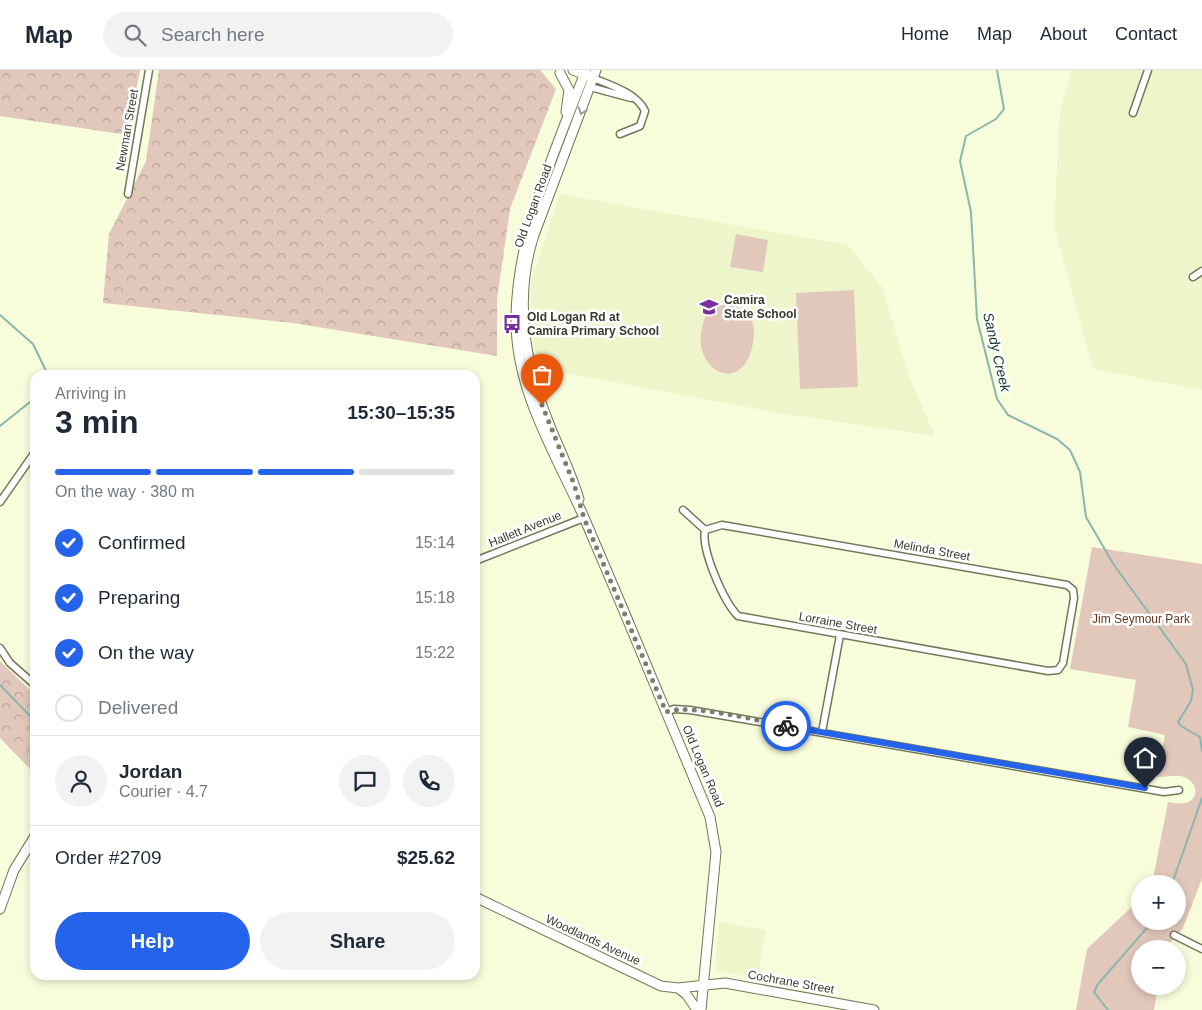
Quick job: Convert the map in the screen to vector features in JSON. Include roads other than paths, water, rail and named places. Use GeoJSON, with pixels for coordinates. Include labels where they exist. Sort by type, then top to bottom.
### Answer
{"type":"FeatureCollection","features":[{"type":"Feature","properties":{"kind":"main road"},"geometry":{"type":"LineString","coordinates":[[573,70],[590,73]]}},
{"type":"Feature","properties":{"kind":"main road"},"geometry":{"type":"LineString","coordinates":[[558,72],[585,86]]}},
{"type":"Feature","properties":{"kind":"main road","name":"Old Logan Road"},"geometry":{"type":"LineString","coordinates":[[557,148],[569,92],[558,72]]}},
{"type":"Feature","properties":{"kind":"main road","name":"Old Logan Road"},"geometry":{"type":"LineString","coordinates":[[584,518],[574,484],[547,420],[531,374],[526,346],[524,288],[526,263],[534,235],[590,73]]}},
{"type":"Feature","properties":{"kind":"main road","name":"Old Logan Road"},"geometry":{"type":"LineString","coordinates":[[585,86],[557,148],[522,250],[516,330],[520,363],[533,406],[552,454],[584,518],[710,817],[714,834],[715,871],[704,985],[699,1010]]}},
{"type":"Feature","properties":{"kind":"main road"},"geometry":{"type":"LineString","coordinates":[[0,909],[14,870],[30,844]]}},
{"type":"Feature","properties":{"kind":"main road","name":"Woodlands Avenue"},"geometry":{"type":"LineString","coordinates":[[480,898],[661,986],[678,988],[704,985]]}},
{"type":"Feature","properties":{"kind":"main road","name":"Cochrane Street"},"geometry":{"type":"LineString","coordinates":[[704,985],[733,984],[874,1010]]}},
{"type":"Feature","properties":{"kind":"main road"},"geometry":{"type":"LineString","coordinates":[[678,988],[686,994],[699,1010]]}},
{"type":"Feature","properties":{"kind":"street","name":"Newman Street"},"geometry":{"type":"LineString","coordinates":[[128,194],[149,70]]}},
{"type":"Feature","properties":{"kind":"street"},"geometry":{"type":"LineString","coordinates":[[1133,113],[1148,70]]}},
{"type":"Feature","properties":{"kind":"street"},"geometry":{"type":"LineString","coordinates":[[590,73],[641,103],[645,111],[640,126],[620,134]]}},
{"type":"Feature","properties":{"kind":"street"},"geometry":{"type":"LineString","coordinates":[[585,86],[635,99]]}},
{"type":"Feature","properties":{"kind":"street"},"geometry":{"type":"LineString","coordinates":[[1193,278],[1202,271]]}},
{"type":"Feature","properties":{"kind":"street"},"geometry":{"type":"LineString","coordinates":[[0,502],[30,459]]}},
{"type":"Feature","properties":{"kind":"street"},"geometry":{"type":"LineString","coordinates":[[683,510],[705,530]]}},
{"type":"Feature","properties":{"kind":"street","name":"Hallett Avenue"},"geometry":{"type":"LineString","coordinates":[[480,559],[584,518]]}},
{"type":"Feature","properties":{"kind":"street","name":"Melinda Street"},"geometry":{"type":"LineString","coordinates":[[705,530],[722,525],[1067,585],[1073,590],[1074,598],[1063,663],[1058,670]]}},
{"type":"Feature","properties":{"kind":"street","name":"Lorraine Street"},"geometry":{"type":"LineString","coordinates":[[705,530],[704,547],[730,608],[738,616],[1048,671],[1058,670]]}},
{"type":"Feature","properties":{"kind":"street"},"geometry":{"type":"LineString","coordinates":[[822,732],[840,635]]}},
{"type":"Feature","properties":{"kind":"street"},"geometry":{"type":"LineString","coordinates":[[0,648],[10,663],[30,681]]}},
{"type":"Feature","properties":{"kind":"street"},"geometry":{"type":"LineString","coordinates":[[666,712],[674,709],[690,710],[1164,792],[1179,790]]}},
{"type":"Feature","properties":{"kind":"street"},"geometry":{"type":"LineString","coordinates":[[1174,935],[1202,949]]}},
{"type":"Feature","properties":{"kind":"waterway","name":"Sandy Creek"},"geometry":{"type":"LineString","coordinates":[[997,70],[1004,109],[996,119],[966,136],[960,161],[971,212],[977,319],[997,399],[1008,415],[1057,439],[1070,450],[1080,472],[1086,517],[1114,565],[1186,664],[1193,690],[1191,701],[1178,722],[1181,726],[1200,737],[1202,751]]}},
{"type":"Feature","properties":{"kind":"waterway"},"geometry":{"type":"LineString","coordinates":[[0,315],[33,344],[46,370]]}},
{"type":"Feature","properties":{"kind":"waterway"},"geometry":{"type":"LineString","coordinates":[[0,426],[30,402]]}},
{"type":"Feature","properties":{"kind":"waterway"},"geometry":{"type":"LineString","coordinates":[[0,685],[30,716]]}},
{"type":"Feature","properties":{"kind":"waterway","name":"Sandy Creek"},"geometry":{"type":"LineString","coordinates":[[1175,875],[1202,798]]}},
{"type":"Feature","properties":{"kind":"waterway","name":"Sandy Creek"},"geometry":{"type":"LineString","coordinates":[[1108,1010],[1094,992],[1098,984],[1145,930]]}},
{"type":"Feature","properties":{"kind":"place","name":"Camira State School"},"geometry":{"type":"Point","coordinates":[709,307]}},
{"type":"Feature","properties":{"kind":"place","name":"Old Logan Rd at Camira Primary School"},"geometry":{"type":"Point","coordinates":[512,324]}},
{"type":"Feature","properties":{"kind":"park label","name":"Jim Seymour Park"},"geometry":{"type":"Point","coordinates":[1141,619]}}]}
